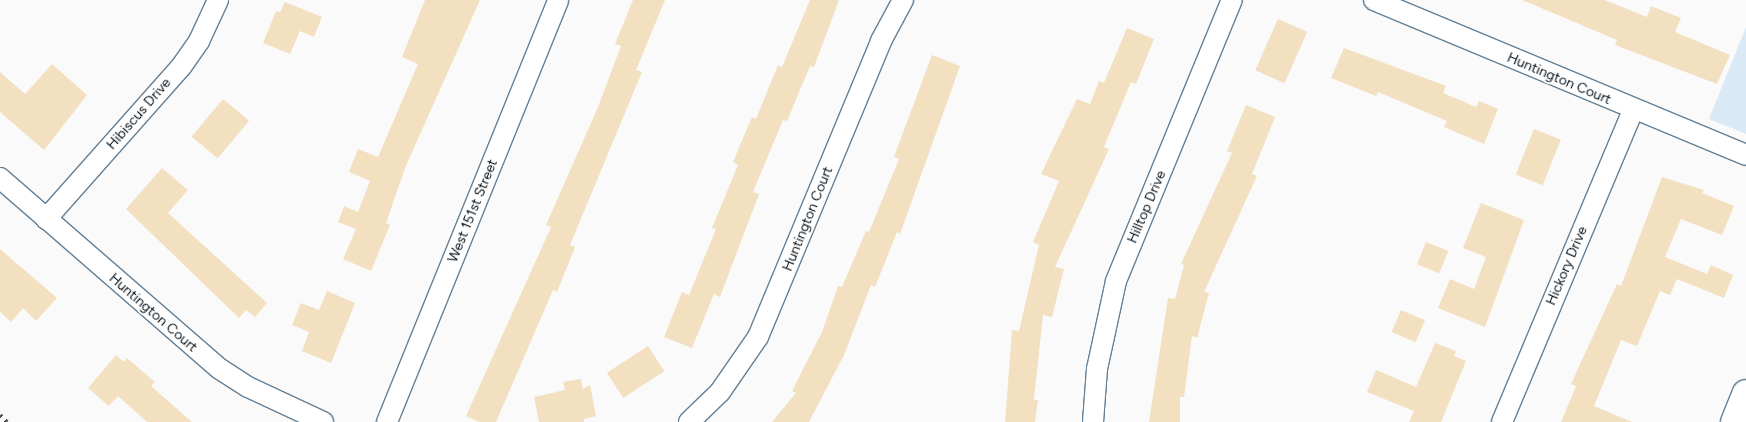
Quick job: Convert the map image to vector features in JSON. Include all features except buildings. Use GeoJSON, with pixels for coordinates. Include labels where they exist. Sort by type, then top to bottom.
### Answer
{"type":"FeatureCollection","features":[{"type":"Feature","properties":{"kind":"street","name":"Hibiscus Drive"},"geometry":{"type":"LineString","coordinates":[[46,219],[181,66],[199,41],[218,0]]}},
{"type":"Feature","properties":{"kind":"street","name":"West 151st Street"},"geometry":{"type":"LineString","coordinates":[[387,422],[558,0]]}},
{"type":"Feature","properties":{"kind":"street","name":"Huntington Court"},"geometry":{"type":"LineString","coordinates":[[688,422],[720,392],[758,337],[881,41],[904,0]]}},
{"type":"Feature","properties":{"kind":"street","name":"Hilltop Drive"},"geometry":{"type":"LineString","coordinates":[[1093,422],[1098,369],[1116,281],[1232,0]]}},
{"type":"Feature","properties":{"kind":"street","name":"Huntington Court"},"geometry":{"type":"LineString","coordinates":[[1374,0],[1633,110],[1746,155]]}},
{"type":"Feature","properties":{"kind":"street","name":"Hickory Drive"},"geometry":{"type":"LineString","coordinates":[[1502,422],[1633,110]]}},
{"type":"Feature","properties":{"kind":"street","name":"Huntington Court"},"geometry":{"type":"LineString","coordinates":[[0,178],[220,369],[264,395],[323,422]]}},
{"type":"Feature","properties":{"kind":"street"},"geometry":{"type":"LineString","coordinates":[[1734,422],[1746,393]]}},
{"type":"Feature","properties":{"kind":"shaded area"},"geometry":{"type":"Polygon","coordinates":[[[1746,27],[1746,134],[1709,119],[1746,27]]]}},
{"type":"Feature","properties":{"kind":"railway"},"geometry":{"type":"LineString","coordinates":[[0,415],[7,422]]}}]}
